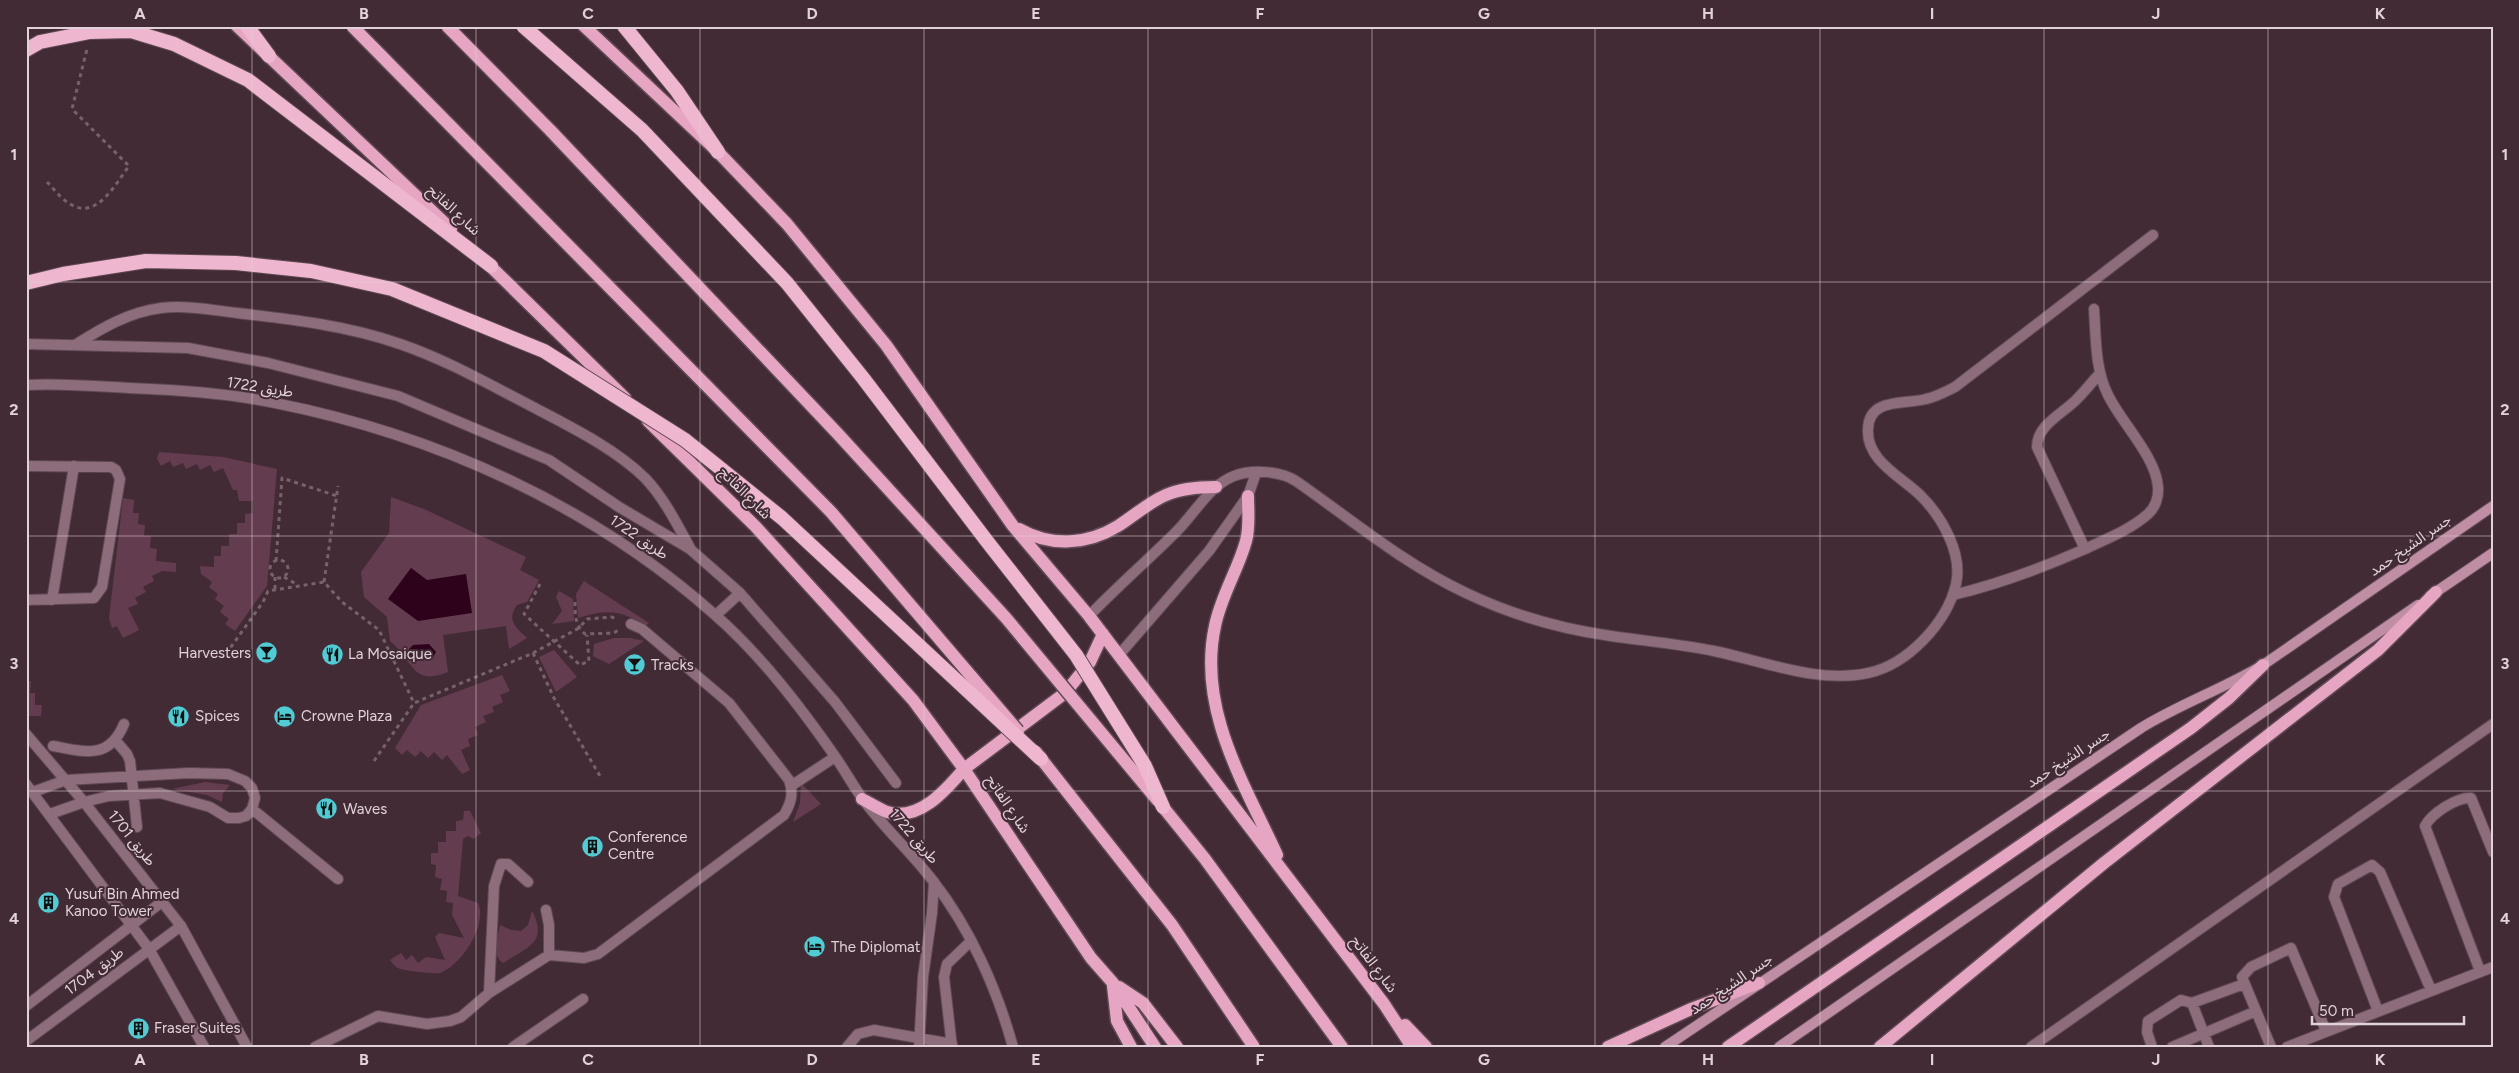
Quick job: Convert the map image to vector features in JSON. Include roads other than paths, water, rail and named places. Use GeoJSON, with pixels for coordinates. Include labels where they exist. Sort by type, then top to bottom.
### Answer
{"type":"FeatureCollection","features":[{"type":"Feature","properties":{"kind":"highway"},"geometry":{"type":"LineString","coordinates":[[247,26],[269,56]]}},
{"type":"Feature","properties":{"kind":"highway"},"geometry":{"type":"LineString","coordinates":[[523,26],[642,130],[787,283],[863,378],[1076,655],[1145,766],[1163,807]]}},
{"type":"Feature","properties":{"kind":"highway"},"geometry":{"type":"LineString","coordinates":[[624,26],[677,91],[718,152]]}},
{"type":"Feature","properties":{"kind":"highway"},"geometry":{"type":"LineString","coordinates":[[26,50],[40,42],[90,32],[131,31],[174,44],[248,80],[490,266]]}},
{"type":"Feature","properties":{"kind":"highway"},"geometry":{"type":"LineString","coordinates":[[26,284],[63,274],[146,262],[236,262],[311,271],[392,290],[544,352],[685,440],[782,518],[1042,758]]}},
{"type":"Feature","properties":{"kind":"main road","name":"شارع الفاتح"},"geometry":{"type":"LineString","coordinates":[[237,26],[490,266],[755,526],[913,700],[964,769],[1091,958],[1112,983],[1156,1047]]}},
{"type":"Feature","properties":{"kind":"main road"},"geometry":{"type":"LineString","coordinates":[[352,26],[832,512],[1042,758],[1172,925],[1254,1047]]}},
{"type":"Feature","properties":{"kind":"main road"},"geometry":{"type":"LineString","coordinates":[[447,26],[557,137],[838,434],[1006,618],[1205,859],[1342,1047]]}},
{"type":"Feature","properties":{"kind":"main road","name":"شارع الفاتح"},"geometry":{"type":"LineString","coordinates":[[584,26],[718,152],[787,224],[886,345],[1013,526],[1103,634],[1384,1004],[1412,1047]]}},
{"type":"Feature","properties":{"kind":"main road"},"geometry":{"type":"LineString","coordinates":[[1013,526],[1025,533],[1051,541],[1085,540],[1117,527],[1168,494],[1199,487],[1216,487]]}},
{"type":"Feature","properties":{"kind":"main road"},"geometry":{"type":"LineString","coordinates":[[1248,496],[1246,540],[1215,626],[1210,669],[1212,690],[1222,733],[1288,878]]}},
{"type":"Feature","properties":{"kind":"main road","name":"جسر الشيخ حمد"},"geometry":{"type":"LineString","coordinates":[[1665,1047],[2140,728],[2164,714],[2227,685],[2263,664],[2493,506]]}},
{"type":"Feature","properties":{"kind":"main road"},"geometry":{"type":"LineString","coordinates":[[1779,1047],[2493,553]]}},
{"type":"Feature","properties":{"kind":"main road"},"geometry":{"type":"LineString","coordinates":[[1880,1047],[2104,863],[2378,650],[2436,592]]}},
{"type":"Feature","properties":{"kind":"main road"},"geometry":{"type":"LineString","coordinates":[[862,799],[887,812],[912,811],[925,806],[938,797],[964,769],[1066,693],[1090,662],[1103,634]]}},
{"type":"Feature","properties":{"kind":"main road"},"geometry":{"type":"LineString","coordinates":[[1728,1047],[2191,728],[2229,698],[2263,664]]}},
{"type":"Feature","properties":{"kind":"main road"},"geometry":{"type":"LineString","coordinates":[[1112,983],[1117,1021],[1131,1047]]}},
{"type":"Feature","properties":{"kind":"main road"},"geometry":{"type":"LineString","coordinates":[[1112,983],[1143,1004],[1177,1047]]}},
{"type":"Feature","properties":{"kind":"main road"},"geometry":{"type":"LineString","coordinates":[[1608,1047],[1691,1008],[1759,983]]}},
{"type":"Feature","properties":{"kind":"main road"},"geometry":{"type":"LineString","coordinates":[[1384,1004],[1426,1047]]}},
{"type":"Feature","properties":{"kind":"street"},"geometry":{"type":"LineString","coordinates":[[1089,616],[1177,531],[1216,487],[1234,476],[1256,473],[1282,474],[1292,478],[1422,570],[1502,609],[1578,631],[1714,651],[1818,674],[1853,676],[1869,673],[1900,660],[1913,652],[1926,637],[1953,595],[1958,572],[1954,546],[1923,498],[1888,470],[1870,442],[1868,429],[1870,417],[1878,408],[1890,402],[1925,400],[1955,387],[2153,234]]}},
{"type":"Feature","properties":{"kind":"street"},"geometry":{"type":"LineString","coordinates":[[74,346],[121,318],[162,308],[202,309],[271,317],[350,331],[399,343],[436,358],[567,425],[627,463],[646,480],[674,518],[690,549]]}},
{"type":"Feature","properties":{"kind":"street"},"geometry":{"type":"LineString","coordinates":[[1953,595],[1989,586],[2051,564],[2116,535],[2149,514],[2158,499],[2158,486],[2150,463],[2107,393],[2100,373],[2096,352],[2094,309]]}},
{"type":"Feature","properties":{"kind":"street"},"geometry":{"type":"LineString","coordinates":[[26,344],[188,348],[268,363],[398,396],[549,460],[619,507],[690,549],[740,593],[834,702],[896,783]]}},
{"type":"Feature","properties":{"kind":"street"},"geometry":{"type":"LineString","coordinates":[[2085,549],[2037,447],[2037,439],[2041,430],[2076,400],[2100,373]]}},
{"type":"Feature","properties":{"kind":"street","name":"طريق 1722"},"geometry":{"type":"LineString","coordinates":[[26,385],[120,387],[231,396],[318,412],[408,440],[489,471],[573,512],[666,574],[716,615],[751,651],[808,719],[862,799],[934,882],[981,957],[1012,1047]]}},
{"type":"Feature","properties":{"kind":"street"},"geometry":{"type":"LineString","coordinates":[[26,466],[111,467],[116,470],[120,479],[101,591],[94,598],[26,600]]}},
{"type":"Feature","properties":{"kind":"street"},"geometry":{"type":"LineString","coordinates":[[52,600],[74,466]]}},
{"type":"Feature","properties":{"kind":"street"},"geometry":{"type":"LineString","coordinates":[[1119,655],[1209,551],[1248,496],[1256,473]]}},
{"type":"Feature","properties":{"kind":"street"},"geometry":{"type":"LineString","coordinates":[[716,615],[740,593]]}},
{"type":"Feature","properties":{"kind":"street"},"geometry":{"type":"LineString","coordinates":[[315,1047],[378,1016],[427,1024],[450,1021],[461,1017],[489,993],[549,955],[584,958],[598,954],[784,815],[791,803],[791,786],[782,770],[729,703],[642,629],[631,624]]}},
{"type":"Feature","properties":{"kind":"street"},"geometry":{"type":"LineString","coordinates":[[53,746],[90,751],[102,749],[116,741],[124,724]]}},
{"type":"Feature","properties":{"kind":"street"},"geometry":{"type":"LineString","coordinates":[[2031,1047],[2488,731],[2493,724]]}},
{"type":"Feature","properties":{"kind":"street","name":"طريق 1701"},"geometry":{"type":"LineString","coordinates":[[26,734],[84,802],[181,926],[247,1047]]}},
{"type":"Feature","properties":{"kind":"street"},"geometry":{"type":"LineString","coordinates":[[116,741],[127,754],[137,827]]}},
{"type":"Feature","properties":{"kind":"street"},"geometry":{"type":"LineString","coordinates":[[791,786],[835,757]]}},
{"type":"Feature","properties":{"kind":"street"},"geometry":{"type":"LineString","coordinates":[[33,792],[66,780],[189,773],[228,774],[245,781],[252,788],[255,798],[252,809],[246,816],[228,818],[210,807],[160,792],[132,793],[84,802],[50,814]]}},
{"type":"Feature","properties":{"kind":"street"},"geometry":{"type":"LineString","coordinates":[[26,784],[149,949],[204,1047]]}},
{"type":"Feature","properties":{"kind":"street"},"geometry":{"type":"LineString","coordinates":[[2480,972],[2425,826],[2429,819],[2464,798],[2471,798],[2493,852]]}},
{"type":"Feature","properties":{"kind":"street"},"geometry":{"type":"LineString","coordinates":[[252,809],[338,879]]}},
{"type":"Feature","properties":{"kind":"street"},"geometry":{"type":"LineString","coordinates":[[489,993],[494,886],[501,864],[508,864],[528,882]]}},
{"type":"Feature","properties":{"kind":"street"},"geometry":{"type":"LineString","coordinates":[[2378,1011],[2334,897],[2338,884],[2372,865],[2380,872],[2431,990]]}},
{"type":"Feature","properties":{"kind":"street"},"geometry":{"type":"LineString","coordinates":[[919,1043],[923,977],[932,921],[934,882]]}},
{"type":"Feature","properties":{"kind":"street","name":"طريق 1704"},"geometry":{"type":"LineString","coordinates":[[26,1006],[163,901]]}},
{"type":"Feature","properties":{"kind":"street"},"geometry":{"type":"LineString","coordinates":[[546,910],[549,925],[549,955]]}},
{"type":"Feature","properties":{"kind":"street","name":"طريق 1704"},"geometry":{"type":"LineString","coordinates":[[26,1042],[181,926]]}},
{"type":"Feature","properties":{"kind":"street"},"geometry":{"type":"LineString","coordinates":[[847,1047],[858,1034],[874,1030],[919,1043],[952,1046],[944,977],[947,964],[971,941]]}},
{"type":"Feature","properties":{"kind":"street"},"geometry":{"type":"LineString","coordinates":[[2271,1047],[2254,1012],[2242,976],[2251,967],[2291,948],[2326,1032]]}},
{"type":"Feature","properties":{"kind":"street"},"geometry":{"type":"LineString","coordinates":[[2287,1047],[2493,967]]}},
{"type":"Feature","properties":{"kind":"street"},"geometry":{"type":"LineString","coordinates":[[2152,1047],[2147,1032],[2148,1021],[2181,1000],[2192,1003],[2244,984]]}},
{"type":"Feature","properties":{"kind":"street"},"geometry":{"type":"LineString","coordinates":[[513,1047],[583,999]]}},
{"type":"Feature","properties":{"kind":"street"},"geometry":{"type":"LineString","coordinates":[[2192,1003],[2209,1047]]}},
{"type":"Feature","properties":{"kind":"street"},"geometry":{"type":"LineString","coordinates":[[2172,1047],[2203,1032],[2254,1012]]}},
{"type":"Feature","properties":{"kind":"place","name":"Harvesters"},"geometry":{"type":"Point","coordinates":[267,653]}},
{"type":"Feature","properties":{"kind":"place","name":"La Mosaique"},"geometry":{"type":"Point","coordinates":[332,654]}},
{"type":"Feature","properties":{"kind":"place","name":"Tracks"},"geometry":{"type":"Point","coordinates":[635,665]}},
{"type":"Feature","properties":{"kind":"place","name":"Spices"},"geometry":{"type":"Point","coordinates":[179,716]}},
{"type":"Feature","properties":{"kind":"place","name":"Crowne Plaza"},"geometry":{"type":"Point","coordinates":[285,716]}},
{"type":"Feature","properties":{"kind":"place","name":"Waves"},"geometry":{"type":"Point","coordinates":[327,809]}},
{"type":"Feature","properties":{"kind":"place","name":"Conference Centre"},"geometry":{"type":"Point","coordinates":[592,846]}},
{"type":"Feature","properties":{"kind":"place","name":"Yusuf Bin Ahmed Kanoo Tower"},"geometry":{"type":"Point","coordinates":[49,903]}},
{"type":"Feature","properties":{"kind":"place","name":"The Diplomat"},"geometry":{"type":"Point","coordinates":[815,947]}},
{"type":"Feature","properties":{"kind":"place","name":"Fraser Suites"},"geometry":{"type":"Point","coordinates":[138,1028]}}]}
